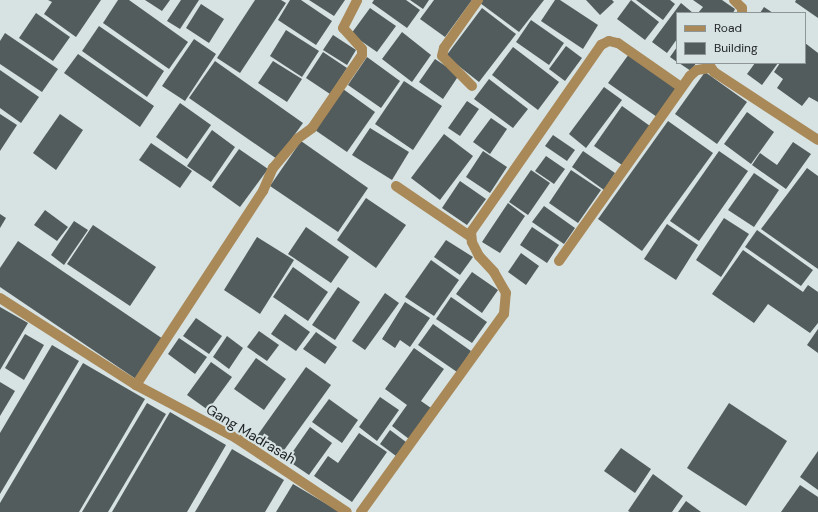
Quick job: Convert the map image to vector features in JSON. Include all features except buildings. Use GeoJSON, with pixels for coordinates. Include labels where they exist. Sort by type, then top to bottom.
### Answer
{"type":"FeatureCollection","features":[{"type":"Feature","properties":{"kind":"street"},"geometry":{"type":"LineString","coordinates":[[136,385],[263,191],[273,168],[297,139],[312,128],[362,55],[362,49],[343,28],[358,0]]}},
{"type":"Feature","properties":{"kind":"street"},"geometry":{"type":"LineString","coordinates":[[472,86],[442,56],[444,48],[478,0]]}},
{"type":"Feature","properties":{"kind":"street"},"geometry":{"type":"LineString","coordinates":[[734,0],[742,8],[742,12]]}},
{"type":"Feature","properties":{"kind":"street"},"geometry":{"type":"LineString","coordinates":[[361,512],[504,314],[506,293],[494,272],[478,256],[471,236],[473,226],[604,42],[618,43],[681,87]]}},
{"type":"Feature","properties":{"kind":"street"},"geometry":{"type":"LineString","coordinates":[[559,261],[681,87],[697,70],[709,66],[818,140]]}},
{"type":"Feature","properties":{"kind":"street"},"geometry":{"type":"LineString","coordinates":[[396,186],[471,236]]}},
{"type":"Feature","properties":{"kind":"street","name":"Gang Madrasah"},"geometry":{"type":"LineString","coordinates":[[0,298],[136,385],[236,438],[347,512]]}}]}
